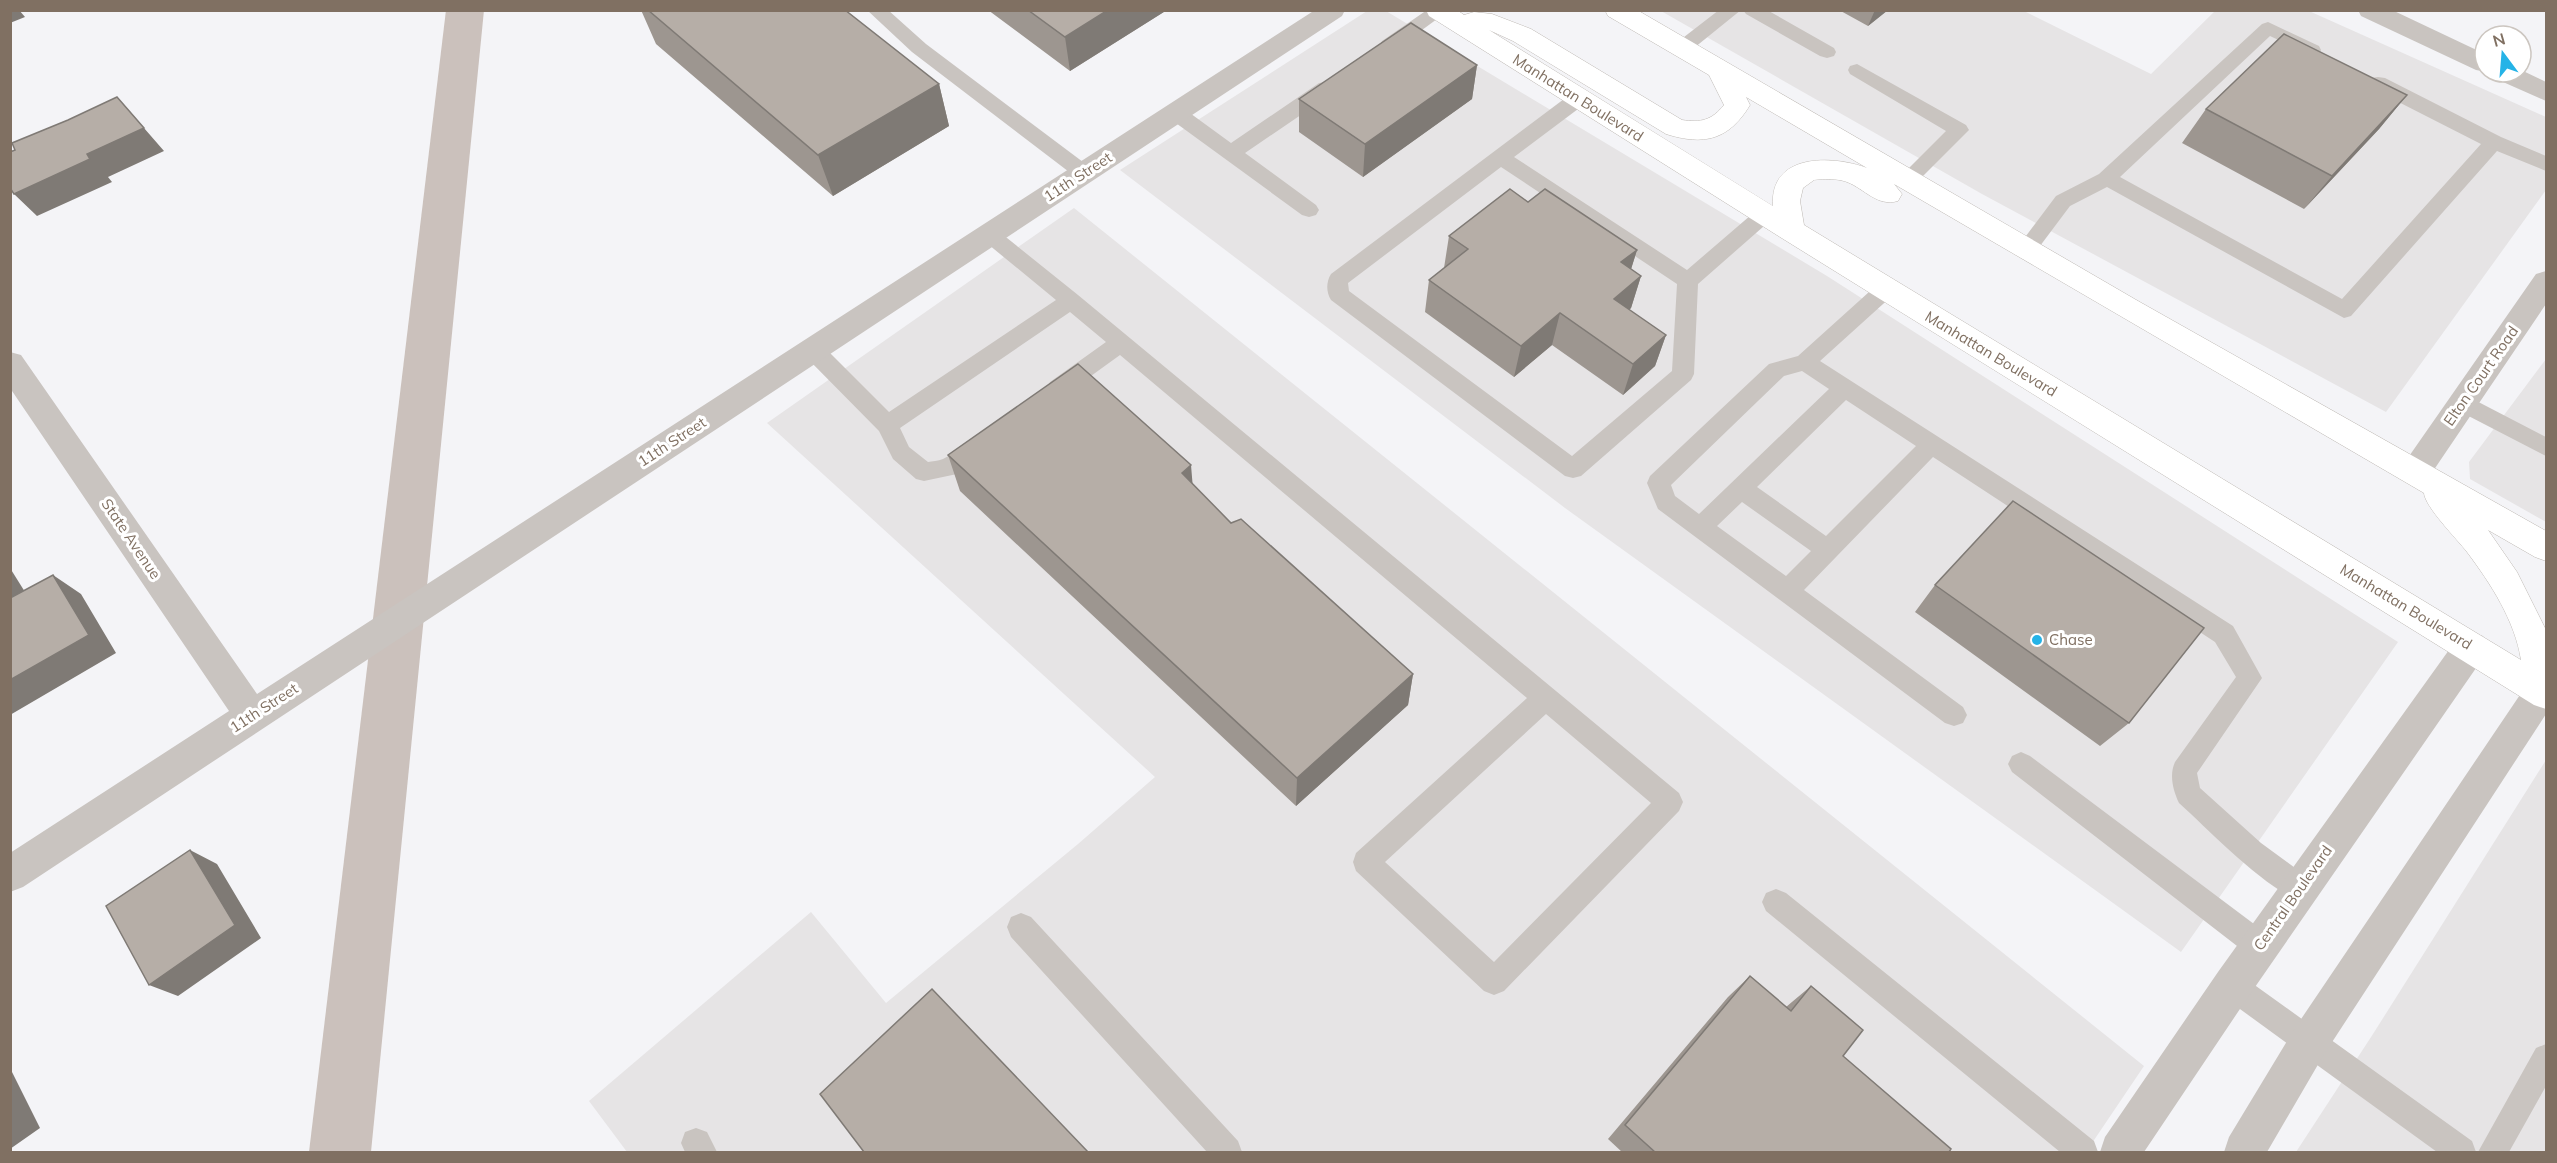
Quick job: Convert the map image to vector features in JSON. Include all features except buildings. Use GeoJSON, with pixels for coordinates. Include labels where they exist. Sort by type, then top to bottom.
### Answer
{"type":"FeatureCollection","features":[{"type":"Feature","properties":{"kind":"street","name":"11th Street"},"geometry":{"type":"LineString","coordinates":[[10,874],[1333,10]]}},
{"type":"Feature","properties":{"kind":"street"},"geometry":{"type":"LineString","coordinates":[[1617,10],[2128,309],[2547,547]]}},
{"type":"Feature","properties":{"kind":"street"},"geometry":{"type":"LineString","coordinates":[[2370,10],[2473,58]]}},
{"type":"Feature","properties":{"kind":"street"},"geometry":{"type":"LineString","coordinates":[[1441,13],[1492,22],[1522,35],[1675,128],[1695,132],[1713,129],[1730,117],[1737,105],[1720,71]]}},
{"type":"Feature","properties":{"kind":"street","name":"Manhattan Boulevard"},"geometry":{"type":"LineString","coordinates":[[1441,13],[2544,693]]}},
{"type":"Feature","properties":{"kind":"street"},"geometry":{"type":"LineString","coordinates":[[2529,84],[2547,92]]}},
{"type":"Feature","properties":{"kind":"street"},"geometry":{"type":"LineString","coordinates":[[1790,230],[1786,194],[1793,180],[1806,171],[1832,169],[1842,171],[1853,174],[2071,298],[2128,309]]}},
{"type":"Feature","properties":{"kind":"street","name":"Elton Court Road"},"geometry":{"type":"LineString","coordinates":[[2416,471],[2547,282]]}},
{"type":"Feature","properties":{"kind":"street","name":"State Avenue"},"geometry":{"type":"LineString","coordinates":[[10,363],[252,716]]}},
{"type":"Feature","properties":{"kind":"street"},"geometry":{"type":"LineString","coordinates":[[2244,1152],[2309,1042],[2544,693],[2540,642],[2502,576],[2461,518],[2416,471]]}},
{"type":"Feature","properties":{"kind":"street"},"geometry":{"type":"LineString","coordinates":[[2470,647],[2540,642]]}},
{"type":"Feature","properties":{"kind":"street","name":"Central Boulevard"},"geometry":{"type":"LineString","coordinates":[[2120,1152],[2232,986],[2470,647]]}},
{"type":"Feature","properties":{"kind":"lane"},"geometry":{"type":"LineString","coordinates":[[876,10],[919,48],[1084,173]]}},
{"type":"Feature","properties":{"kind":"lane"},"geometry":{"type":"LineString","coordinates":[[1682,48],[1732,10]]}},
{"type":"Feature","properties":{"kind":"lane"},"geometry":{"type":"LineString","coordinates":[[1752,10],[1827,52]]}},
{"type":"Feature","properties":{"kind":"lane"},"geometry":{"type":"LineString","coordinates":[[1376,54],[1441,13]]}},
{"type":"Feature","properties":{"kind":"lane"},"geometry":{"type":"LineString","coordinates":[[2027,249],[2063,201],[2106,178],[2268,28],[2330,59]]}},
{"type":"Feature","properties":{"kind":"lane"},"geometry":{"type":"LineString","coordinates":[[1857,70],[1959,130],[1907,180]]}},
{"type":"Feature","properties":{"kind":"lane"},"geometry":{"type":"LineString","coordinates":[[2360,74],[2494,142],[2547,164]]}},
{"type":"Feature","properties":{"kind":"lane"},"geometry":{"type":"LineString","coordinates":[[1231,153],[1338,80]]}},
{"type":"Feature","properties":{"kind":"lane"},"geometry":{"type":"LineString","coordinates":[[1579,98],[1338,280],[1338,294],[1573,469],[1683,374],[1688,281],[1765,214]]}},
{"type":"Feature","properties":{"kind":"lane"},"geometry":{"type":"LineString","coordinates":[[1176,113],[1309,210]]}},
{"type":"Feature","properties":{"kind":"lane"},"geometry":{"type":"LineString","coordinates":[[2106,178],[2344,310],[2494,142]]}},
{"type":"Feature","properties":{"kind":"lane"},"geometry":{"type":"LineString","coordinates":[[1501,158],[1688,281]]}},
{"type":"Feature","properties":{"kind":"lane"},"geometry":{"type":"LineString","coordinates":[[990,235],[1670,802],[1494,981],[1366,862],[1545,698]]}},
{"type":"Feature","properties":{"kind":"lane"},"geometry":{"type":"LineString","coordinates":[[1886,289],[1805,362],[1777,370],[1658,483],[1666,502],[1954,715]]}},
{"type":"Feature","properties":{"kind":"lane"},"geometry":{"type":"LineString","coordinates":[[887,424],[1071,301]]}},
{"type":"Feature","properties":{"kind":"lane"},"geometry":{"type":"LineString","coordinates":[[1045,398],[1121,342]]}},
{"type":"Feature","properties":{"kind":"lane"},"geometry":{"type":"LineString","coordinates":[[813,350],[887,424],[901,453],[924,472],[949,467],[997,432]]}},
{"type":"Feature","properties":{"kind":"lane"},"geometry":{"type":"LineString","coordinates":[[1805,362],[1930,446],[2224,634],[2250,678],[2184,771],[2188,794],[2252,852],[2300,888]]}},
{"type":"Feature","properties":{"kind":"lane"},"geometry":{"type":"LineString","coordinates":[[1701,527],[1844,388]]}},
{"type":"Feature","properties":{"kind":"lane"},"geometry":{"type":"LineString","coordinates":[[2463,403],[2547,447]]}},
{"type":"Feature","properties":{"kind":"lane"},"geometry":{"type":"LineString","coordinates":[[1787,591],[1930,446]]}},
{"type":"Feature","properties":{"kind":"lane"},"geometry":{"type":"LineString","coordinates":[[1741,489],[1827,549]]}},
{"type":"Feature","properties":{"kind":"lane"},"geometry":{"type":"LineString","coordinates":[[2021,764],[2260,946]]}},
{"type":"Feature","properties":{"kind":"lane"},"geometry":{"type":"LineString","coordinates":[[1776,902],[2083,1152]]}},
{"type":"Feature","properties":{"kind":"lane"},"geometry":{"type":"LineString","coordinates":[[1020,927],[1227,1152]]}},
{"type":"Feature","properties":{"kind":"lane"},"geometry":{"type":"LineString","coordinates":[[2232,986],[2461,1152]]}},
{"type":"Feature","properties":{"kind":"lane"},"geometry":{"type":"LineString","coordinates":[[2493,1152],[2547,1058]]}},
{"type":"Feature","properties":{"kind":"shaded area"},"geometry":{"type":"Polygon","coordinates":[[[1367,11],[1386,11],[1827,276],[2398,642],[2181,952],[1565,508],[1120,170],[1367,11]]]}},
{"type":"Feature","properties":{"kind":"shaded area"},"geometry":{"type":"Polygon","coordinates":[[[1661,11],[2024,11],[2151,74],[2215,11],[2309,11],[2546,117],[2546,190],[2386,412],[1982,194],[1661,11]]]}},
{"type":"Feature","properties":{"kind":"shaded area"},"geometry":{"type":"Polygon","coordinates":[[[1074,208],[2144,1066],[2086,1152],[627,1152],[589,1101],[811,912],[886,1003],[1155,777],[767,423],[1074,208]]]}},
{"type":"Feature","properties":{"kind":"shaded area"},"geometry":{"type":"Polygon","coordinates":[[[2546,359],[2546,522],[2470,479],[2469,462],[2546,359]]]}},
{"type":"Feature","properties":{"kind":"shaded area"},"geometry":{"type":"Polygon","coordinates":[[[2546,760],[2546,1152],[2296,1152],[2373,1034],[2546,760]]]}},
{"type":"Feature","properties":{"kind":"waterway"},"geometry":{"type":"LineString","coordinates":[[340,1152],[465,10]]}},
{"type":"Feature","properties":{"kind":"place","name":"Chase"},"geometry":{"type":"Point","coordinates":[2037,640]}}]}
